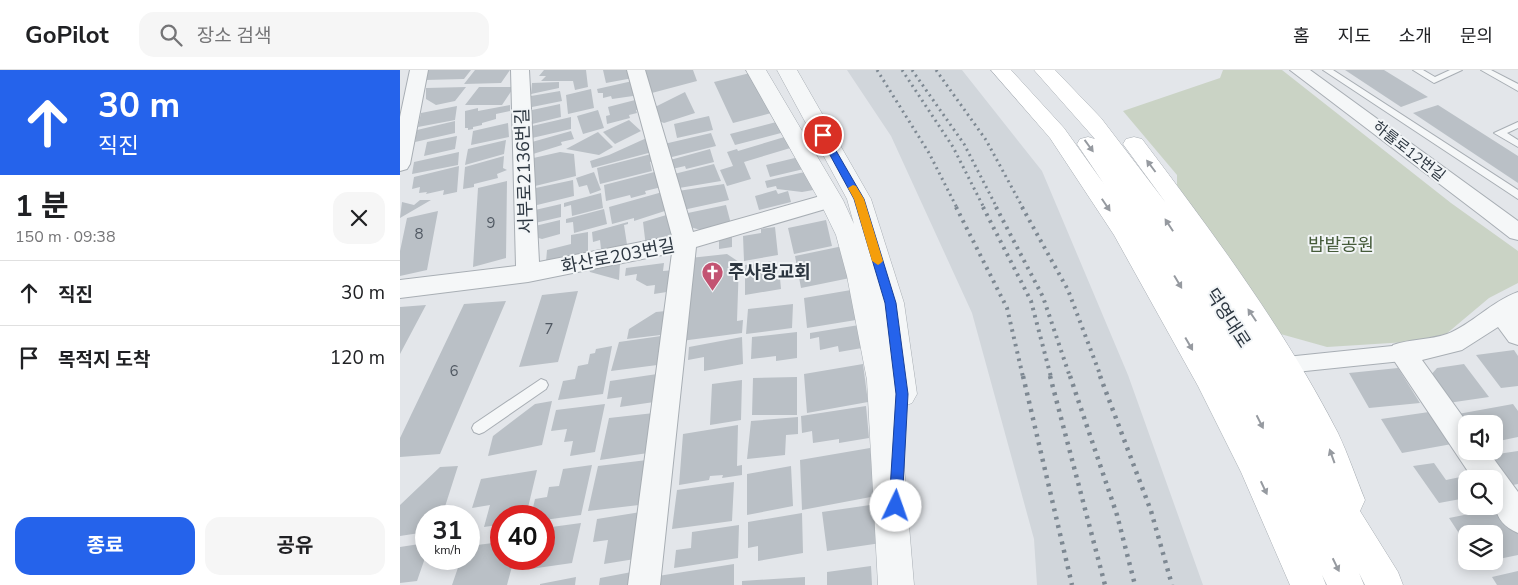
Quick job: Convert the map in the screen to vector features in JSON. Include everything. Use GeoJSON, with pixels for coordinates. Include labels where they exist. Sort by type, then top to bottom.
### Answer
{"type":"FeatureCollection","features":[{"type":"Feature","properties":{"kind":"main road"},"geometry":{"type":"LineString","coordinates":[[1001,70],[1057,133],[1124,230],[1226,411],[1308,585]]}},
{"type":"Feature","properties":{"kind":"main road","name":"덕영대로"},"geometry":{"type":"LineString","coordinates":[[1022,70],[1076,128],[1146,227],[1234,372],[1346,585]]}},
{"type":"Feature","properties":{"kind":"main road","name":"덕영대로"},"geometry":{"type":"LineString","coordinates":[[1044,70],[1094,123],[1168,224],[1260,369],[1303,450],[1385,585]]}},
{"type":"Feature","properties":{"kind":"main road"},"geometry":{"type":"LineString","coordinates":[[1065,70],[1112,118],[1149,163],[1286,365],[1327,444],[1366,551]]}},
{"type":"Feature","properties":{"kind":"street"},"geometry":{"type":"LineString","coordinates":[[400,164],[419,70]]}},
{"type":"Feature","properties":{"kind":"street","name":"서부로2136번길"},"geometry":{"type":"LineString","coordinates":[[520,70],[528,273]]}},
{"type":"Feature","properties":{"kind":"street"},"geometry":{"type":"LineString","coordinates":[[636,70],[685,242],[644,585]]}},
{"type":"Feature","properties":{"kind":"street"},"geometry":{"type":"LineString","coordinates":[[756,70],[831,200],[848,234],[882,380],[896,585]]}},
{"type":"Feature","properties":{"kind":"street"},"geometry":{"type":"LineString","coordinates":[[772,70],[795,108],[852,223],[902,394]]}},
{"type":"Feature","properties":{"kind":"street"},"geometry":{"type":"LineString","coordinates":[[787,70],[859,199],[891,303],[902,394],[891,585]]}},
{"type":"Feature","properties":{"kind":"street","name":"하률로12번길"},"geometry":{"type":"LineString","coordinates":[[1299,70],[1367,118],[1450,183],[1518,232]]}},
{"type":"Feature","properties":{"kind":"street","name":"화산로203번길"},"geometry":{"type":"LineString","coordinates":[[400,289],[528,273],[685,242],[831,200]]}},
{"type":"Feature","properties":{"kind":"street"},"geometry":{"type":"LineString","coordinates":[[1286,365],[1402,353],[1453,343],[1509,307],[1518,335]]}},
{"type":"Feature","properties":{"kind":"street"},"geometry":{"type":"LineString","coordinates":[[1402,353],[1458,433]]}},
{"type":"Feature","properties":{"kind":"street"},"geometry":{"type":"LineString","coordinates":[[1503,497],[1518,518]]}},
{"type":"Feature","properties":{"kind":"lane"},"geometry":{"type":"LineString","coordinates":[[1327,70],[1518,195]]}},
{"type":"Feature","properties":{"kind":"lane"},"geometry":{"type":"LineString","coordinates":[[1417,70],[1434,80],[1458,70]]}},
{"type":"Feature","properties":{"kind":"lane"},"geometry":{"type":"LineString","coordinates":[[1486,70],[1518,88]]}},
{"type":"Feature","properties":{"kind":"lane"},"geometry":{"type":"LineString","coordinates":[[1518,125],[1500,133],[1518,144]]}},
{"type":"Feature","properties":{"kind":"lane"},"geometry":{"type":"LineString","coordinates":[[479,428],[541,385]]}},
{"type":"Feature","properties":{"kind":"shaded area"},"geometry":{"type":"Polygon","coordinates":[[[847,70],[962,70],[1042,171],[1128,375],[1203,585],[1037,585],[1034,539],[972,313],[891,136],[847,70]]]}},
{"type":"Feature","properties":{"kind":"green space","name":"밤밭공원"},"geometry":{"type":"Polygon","coordinates":[[[1223,70],[1282,70],[1451,203],[1518,251],[1518,283],[1489,298],[1439,340],[1327,347],[1277,333],[1177,185],[1177,175],[1123,111],[1220,78],[1223,70]]]}},
{"type":"Feature","properties":{"kind":"building"},"geometry":{"type":"Polygon","coordinates":[[[426,70],[471,70],[464,79],[425,80],[426,70]]]}},
{"type":"Feature","properties":{"kind":"building"},"geometry":{"type":"Polygon","coordinates":[[[475,70],[510,70],[501,83],[464,84],[475,70]]]}},
{"type":"Feature","properties":{"kind":"building"},"geometry":{"type":"Polygon","coordinates":[[[544,70],[586,70],[588,87],[575,90],[573,81],[541,81],[546,76],[539,76],[544,70]]]}},
{"type":"Feature","properties":{"kind":"building"},"geometry":{"type":"Polygon","coordinates":[[[603,70],[631,70],[633,78],[606,83],[603,70]]]}},
{"type":"Feature","properties":{"kind":"building"},"geometry":{"type":"Polygon","coordinates":[[[640,70],[693,70],[697,81],[648,94],[640,70]]]}},
{"type":"Feature","properties":{"kind":"building"},"geometry":{"type":"Polygon","coordinates":[[[1345,70],[1384,70],[1428,97],[1401,107],[1345,70]]]}},
{"type":"Feature","properties":{"kind":"building"},"geometry":{"type":"Polygon","coordinates":[[[754,72],[775,112],[733,123],[714,82],[754,72]]]}},
{"type":"Feature","properties":{"kind":"building"},"geometry":{"type":"Polygon","coordinates":[[[637,80],[640,95],[612,99],[611,96],[603,98],[603,93],[598,93],[597,89],[637,80]]]}},
{"type":"Feature","properties":{"kind":"building"},"geometry":{"type":"Polygon","coordinates":[[[559,82],[559,88],[531,94],[532,83],[559,82]]]}},
{"type":"Feature","properties":{"kind":"building"},"geometry":{"type":"Polygon","coordinates":[[[466,87],[455,101],[436,105],[426,99],[426,88],[466,87]]]}},
{"type":"Feature","properties":{"kind":"building"},"geometry":{"type":"Polygon","coordinates":[[[479,87],[514,87],[502,105],[465,105],[479,87]]]}},
{"type":"Feature","properties":{"kind":"building"},"geometry":{"type":"Polygon","coordinates":[[[591,89],[594,108],[568,114],[566,95],[591,89]]]}},
{"type":"Feature","properties":{"kind":"building"},"geometry":{"type":"Polygon","coordinates":[[[560,91],[562,101],[532,107],[531,96],[560,91]]]}},
{"type":"Feature","properties":{"kind":"building"},"geometry":{"type":"Polygon","coordinates":[[[685,92],[695,113],[664,123],[659,121],[655,107],[685,92]]]}},
{"type":"Feature","properties":{"kind":"building"},"geometry":{"type":"Polygon","coordinates":[[[639,99],[642,109],[636,110],[637,113],[629,115],[630,118],[607,124],[606,116],[610,115],[608,107],[639,99]]]}},
{"type":"Feature","properties":{"kind":"building"},"geometry":{"type":"Polygon","coordinates":[[[560,104],[561,117],[532,124],[532,110],[560,104]]]}},
{"type":"Feature","properties":{"kind":"building"},"geometry":{"type":"Polygon","coordinates":[[[510,105],[510,111],[496,114],[496,119],[482,123],[482,125],[473,127],[473,129],[468,130],[468,128],[465,128],[465,111],[478,108],[478,111],[510,105]]]}},
{"type":"Feature","properties":{"kind":"building"},"geometry":{"type":"Polygon","coordinates":[[[1438,105],[1518,156],[1518,183],[1413,113],[1438,105]]]}},
{"type":"Feature","properties":{"kind":"building"},"geometry":{"type":"Polygon","coordinates":[[[457,106],[455,120],[418,127],[421,113],[457,106]]]}},
{"type":"Feature","properties":{"kind":"building"},"geometry":{"type":"Polygon","coordinates":[[[598,110],[604,128],[583,134],[577,116],[598,110]]]}},
{"type":"Feature","properties":{"kind":"building"},"geometry":{"type":"Polygon","coordinates":[[[709,116],[713,130],[677,138],[674,124],[709,116]]]}},
{"type":"Feature","properties":{"kind":"building"},"geometry":{"type":"Polygon","coordinates":[[[571,117],[571,129],[532,138],[532,126],[571,117]]]}},
{"type":"Feature","properties":{"kind":"building"},"geometry":{"type":"Polygon","coordinates":[[[629,120],[641,131],[615,144],[603,132],[629,120]]]}},
{"type":"Feature","properties":{"kind":"building"},"geometry":{"type":"Polygon","coordinates":[[[784,120],[790,133],[782,135],[781,133],[735,145],[730,134],[784,120]]]}},
{"type":"Feature","properties":{"kind":"building"},"geometry":{"type":"Polygon","coordinates":[[[455,121],[455,133],[415,142],[417,130],[455,121]]]}},
{"type":"Feature","properties":{"kind":"building"},"geometry":{"type":"Polygon","coordinates":[[[508,123],[509,137],[471,145],[473,131],[508,123]]]}},
{"type":"Feature","properties":{"kind":"building"},"geometry":{"type":"Polygon","coordinates":[[[571,131],[574,139],[561,142],[562,145],[533,154],[532,142],[571,131]]]}},
{"type":"Feature","properties":{"kind":"building"},"geometry":{"type":"Polygon","coordinates":[[[598,132],[613,147],[599,155],[566,149],[598,132]]]}},
{"type":"Feature","properties":{"kind":"building"},"geometry":{"type":"Polygon","coordinates":[[[711,133],[716,146],[668,158],[664,144],[711,133]]]}},
{"type":"Feature","properties":{"kind":"building"},"geometry":{"type":"Polygon","coordinates":[[[791,135],[797,146],[744,162],[751,179],[727,186],[720,170],[733,166],[727,152],[737,149],[738,151],[791,135]]]}},
{"type":"Feature","properties":{"kind":"building"},"geometry":{"type":"Polygon","coordinates":[[[457,136],[455,149],[424,156],[427,142],[457,136]]]}},
{"type":"Feature","properties":{"kind":"building"},"geometry":{"type":"Polygon","coordinates":[[[651,136],[656,151],[592,168],[590,161],[609,155],[651,136]]]}},
{"type":"Feature","properties":{"kind":"building"},"geometry":{"type":"Polygon","coordinates":[[[506,140],[504,154],[465,165],[468,149],[506,140]]]}},
{"type":"Feature","properties":{"kind":"building"},"geometry":{"type":"Polygon","coordinates":[[[710,149],[714,162],[686,169],[685,166],[672,169],[670,160],[710,149]]]}},
{"type":"Feature","properties":{"kind":"building"},"geometry":{"type":"Polygon","coordinates":[[[459,152],[458,165],[412,174],[414,162],[459,152]]]}},
{"type":"Feature","properties":{"kind":"building"},"geometry":{"type":"Polygon","coordinates":[[[560,152],[574,154],[576,176],[531,187],[529,159],[560,152]]]}},
{"type":"Feature","properties":{"kind":"building"},"geometry":{"type":"Polygon","coordinates":[[[655,153],[656,160],[650,162],[652,171],[600,184],[597,168],[655,153]]]}},
{"type":"Feature","properties":{"kind":"building"},"geometry":{"type":"Polygon","coordinates":[[[504,156],[503,168],[507,170],[497,174],[498,178],[463,189],[465,167],[504,156]]]}},
{"type":"Feature","properties":{"kind":"building"},"geometry":{"type":"Polygon","coordinates":[[[803,156],[808,168],[770,177],[766,165],[803,156]]]}},
{"type":"Feature","properties":{"kind":"building"},"geometry":{"type":"Polygon","coordinates":[[[714,164],[721,181],[679,188],[674,174],[714,164]]]}},
{"type":"Feature","properties":{"kind":"building"},"geometry":{"type":"Polygon","coordinates":[[[459,166],[457,192],[443,195],[444,190],[426,194],[427,192],[419,193],[420,187],[412,189],[414,177],[459,166]]]}},
{"type":"Feature","properties":{"kind":"building"},"geometry":{"type":"Polygon","coordinates":[[[662,170],[666,186],[645,191],[646,194],[631,198],[630,195],[606,201],[604,185],[662,170]]]}},
{"type":"Feature","properties":{"kind":"building"},"geometry":{"type":"Polygon","coordinates":[[[809,171],[819,189],[802,192],[777,189],[776,186],[767,188],[765,181],[809,171]]]}},
{"type":"Feature","properties":{"kind":"building"},"geometry":{"type":"Polygon","coordinates":[[[594,172],[601,190],[590,194],[587,185],[579,187],[576,178],[594,172]]]}},
{"type":"Feature","properties":{"kind":"building"},"geometry":{"type":"Polygon","coordinates":[[[573,180],[574,196],[533,206],[531,189],[573,180]]]}},
{"type":"Feature","properties":{"kind":"building"},"geometry":{"type":"Polygon","coordinates":[[[507,181],[506,258],[473,267],[478,188],[507,181]]]}},
{"type":"Feature","properties":{"kind":"building"},"geometry":{"type":"Polygon","coordinates":[[[724,184],[729,200],[683,210],[678,191],[724,184]]]}},
{"type":"Feature","properties":{"kind":"building"},"geometry":{"type":"Polygon","coordinates":[[[776,190],[778,194],[788,191],[791,202],[759,210],[755,196],[776,190]]]}},
{"type":"Feature","properties":{"kind":"building"},"geometry":{"type":"Polygon","coordinates":[[[666,191],[671,209],[634,221],[634,218],[612,224],[609,207],[666,191]]]}},
{"type":"Feature","properties":{"kind":"building"},"geometry":{"type":"Polygon","coordinates":[[[601,193],[603,208],[572,216],[571,205],[564,207],[564,203],[601,193]]]}},
{"type":"Feature","properties":{"kind":"building"},"geometry":{"type":"Polygon","coordinates":[[[420,200],[431,200],[400,218],[402,202],[414,205],[420,200]]]}},
{"type":"Feature","properties":{"kind":"building"},"geometry":{"type":"Polygon","coordinates":[[[561,204],[561,217],[535,223],[535,210],[561,204]]]}},
{"type":"Feature","properties":{"kind":"building"},"geometry":{"type":"Polygon","coordinates":[[[726,205],[731,224],[701,230],[686,226],[683,214],[726,205]]]}},
{"type":"Feature","properties":{"kind":"building"},"geometry":{"type":"Polygon","coordinates":[[[604,209],[607,224],[574,233],[573,222],[566,223],[566,219],[604,209]]]}},
{"type":"Feature","properties":{"kind":"building"},"geometry":{"type":"Polygon","coordinates":[[[438,211],[427,270],[400,276],[400,251],[407,218],[438,211]]]}},
{"type":"Feature","properties":{"kind":"building"},"geometry":{"type":"Polygon","coordinates":[[[673,213],[678,235],[646,247],[643,222],[673,213]]]}},
{"type":"Feature","properties":{"kind":"building"},"geometry":{"type":"Polygon","coordinates":[[[560,220],[560,234],[542,239],[535,237],[535,226],[560,220]]]}},
{"type":"Feature","properties":{"kind":"building"},"geometry":{"type":"Polygon","coordinates":[[[826,220],[832,246],[794,254],[788,228],[826,220]]]}},
{"type":"Feature","properties":{"kind":"building"},"geometry":{"type":"Polygon","coordinates":[[[628,222],[628,224],[624,225],[628,251],[602,258],[600,240],[593,242],[592,232],[628,222]]]}},
{"type":"Feature","properties":{"kind":"building"},"geometry":{"type":"Polygon","coordinates":[[[775,227],[778,255],[744,261],[743,236],[761,233],[761,229],[775,227]]]}},
{"type":"Feature","properties":{"kind":"building"},"geometry":{"type":"Polygon","coordinates":[[[588,232],[588,258],[546,262],[547,250],[571,244],[571,235],[588,232]]]}},
{"type":"Feature","properties":{"kind":"building"},"geometry":{"type":"Polygon","coordinates":[[[732,237],[732,247],[719,249],[719,239],[732,237]]]}},
{"type":"Feature","properties":{"kind":"building"},"geometry":{"type":"Polygon","coordinates":[[[843,246],[850,278],[801,288],[795,256],[843,246]]]}},
{"type":"Feature","properties":{"kind":"building","name":"주사랑교회"},"geometry":{"type":"Polygon","coordinates":[[[727,254],[739,262],[737,321],[743,320],[742,333],[681,341],[690,258],[727,254]]]}},
{"type":"Feature","properties":{"kind":"building"},"geometry":{"type":"Polygon","coordinates":[[[775,261],[775,279],[780,278],[781,289],[745,295],[745,265],[775,261]]]}},
{"type":"Feature","properties":{"kind":"building"},"geometry":{"type":"Polygon","coordinates":[[[620,263],[619,280],[590,272],[588,267],[620,263]]]}},
{"type":"Feature","properties":{"kind":"building"},"geometry":{"type":"Polygon","coordinates":[[[664,263],[663,271],[675,270],[673,291],[654,294],[655,285],[647,286],[636,280],[637,274],[625,276],[626,268],[664,263]]]}},
{"type":"Feature","properties":{"kind":"building"},"geometry":{"type":"Polygon","coordinates":[[[851,290],[856,320],[807,328],[804,298],[851,290]]]}},
{"type":"Feature","properties":{"kind":"building"},"geometry":{"type":"Polygon","coordinates":[[[578,291],[558,362],[519,367],[542,295],[578,291]]]}},
{"type":"Feature","properties":{"kind":"building"},"geometry":{"type":"Polygon","coordinates":[[[506,301],[440,454],[400,457],[400,438],[464,304],[506,301]]]}},
{"type":"Feature","properties":{"kind":"building"},"geometry":{"type":"Polygon","coordinates":[[[793,304],[792,328],[746,334],[748,309],[793,304]]]}},
{"type":"Feature","properties":{"kind":"building"},"geometry":{"type":"Polygon","coordinates":[[[426,305],[400,354],[400,307],[426,305]]]}},
{"type":"Feature","properties":{"kind":"building"},"geometry":{"type":"Polygon","coordinates":[[[666,311],[669,334],[627,339],[629,329],[656,312],[666,311]]]}},
{"type":"Feature","properties":{"kind":"building"},"geometry":{"type":"Polygon","coordinates":[[[859,325],[862,348],[839,352],[838,346],[820,350],[819,337],[810,339],[810,333],[859,325]]]}},
{"type":"Feature","properties":{"kind":"building"},"geometry":{"type":"Polygon","coordinates":[[[797,332],[797,358],[776,361],[776,356],[751,359],[752,337],[797,332]]]}},
{"type":"Feature","properties":{"kind":"building"},"geometry":{"type":"Polygon","coordinates":[[[668,335],[665,364],[611,371],[619,342],[668,335]]]}},
{"type":"Feature","properties":{"kind":"building"},"geometry":{"type":"Polygon","coordinates":[[[742,337],[743,364],[704,371],[704,357],[688,360],[689,347],[742,337]]]}},
{"type":"Feature","properties":{"kind":"building"},"geometry":{"type":"Polygon","coordinates":[[[612,346],[603,394],[558,400],[563,381],[575,379],[578,366],[588,364],[590,354],[595,353],[596,349],[612,346]]]}},
{"type":"Feature","properties":{"kind":"building"},"geometry":{"type":"Polygon","coordinates":[[[1514,350],[1518,356],[1518,386],[1501,388],[1476,355],[1514,350]]]}},
{"type":"Feature","properties":{"kind":"building"},"geometry":{"type":"Polygon","coordinates":[[[863,364],[868,402],[807,413],[804,374],[863,364]]]}},
{"type":"Feature","properties":{"kind":"building"},"geometry":{"type":"Polygon","coordinates":[[[1464,364],[1489,397],[1448,403],[1429,377],[1437,368],[1464,364]]]}},
{"type":"Feature","properties":{"kind":"building"},"geometry":{"type":"Polygon","coordinates":[[[1398,368],[1420,403],[1369,408],[1349,373],[1398,368]]]}},
{"type":"Feature","properties":{"kind":"building"},"geometry":{"type":"Polygon","coordinates":[[[664,373],[661,401],[620,407],[622,397],[607,399],[610,381],[664,373]]]}},
{"type":"Feature","properties":{"kind":"building"},"geometry":{"type":"Polygon","coordinates":[[[797,377],[797,415],[752,415],[753,378],[797,377]]]}},
{"type":"Feature","properties":{"kind":"building"},"geometry":{"type":"Polygon","coordinates":[[[742,380],[741,420],[710,425],[712,384],[742,380]]]}},
{"type":"Feature","properties":{"kind":"building"},"geometry":{"type":"Polygon","coordinates":[[[552,401],[542,445],[488,456],[493,436],[535,404],[552,401]]]}},
{"type":"Feature","properties":{"kind":"building"},"geometry":{"type":"Polygon","coordinates":[[[605,404],[595,452],[570,456],[573,441],[564,442],[567,429],[551,431],[556,410],[605,404]]]}},
{"type":"Feature","properties":{"kind":"building"},"geometry":{"type":"Polygon","coordinates":[[[1513,404],[1518,411],[1518,437],[1503,440],[1503,415],[1458,414],[1513,404]]]}},
{"type":"Feature","properties":{"kind":"building"},"geometry":{"type":"Polygon","coordinates":[[[866,406],[869,438],[839,443],[839,439],[813,443],[812,431],[802,433],[801,416],[866,406]]]}},
{"type":"Feature","properties":{"kind":"building"},"geometry":{"type":"Polygon","coordinates":[[[1429,412],[1452,444],[1402,453],[1381,419],[1429,412]]]}},
{"type":"Feature","properties":{"kind":"building"},"geometry":{"type":"Polygon","coordinates":[[[654,413],[648,453],[600,460],[609,418],[654,413]]]}},
{"type":"Feature","properties":{"kind":"building"},"geometry":{"type":"Polygon","coordinates":[[[798,417],[798,434],[786,435],[785,455],[747,459],[751,421],[798,417]]]}},
{"type":"Feature","properties":{"kind":"building"},"geometry":{"type":"Polygon","coordinates":[[[738,425],[737,466],[742,465],[742,475],[722,478],[723,475],[710,476],[709,480],[679,485],[683,434],[738,425]]]}},
{"type":"Feature","properties":{"kind":"building"},"geometry":{"type":"Polygon","coordinates":[[[870,448],[876,496],[802,510],[800,460],[870,448]]]}},
{"type":"Feature","properties":{"kind":"building"},"geometry":{"type":"Polygon","coordinates":[[[1518,451],[1518,484],[1513,485],[1495,460],[1503,460],[1503,453],[1518,451]]]}},
{"type":"Feature","properties":{"kind":"building"},"geometry":{"type":"Polygon","coordinates":[[[647,460],[639,505],[588,511],[598,466],[647,460]]]}},
{"type":"Feature","properties":{"kind":"building"},"geometry":{"type":"Polygon","coordinates":[[[1434,463],[1446,480],[1458,478],[1458,499],[1439,503],[1413,466],[1434,463]]]}},
{"type":"Feature","properties":{"kind":"building"},"geometry":{"type":"Polygon","coordinates":[[[592,465],[581,515],[555,519],[555,505],[534,505],[535,499],[547,497],[549,487],[559,486],[563,469],[592,465]]]}},
{"type":"Feature","properties":{"kind":"building"},"geometry":{"type":"Polygon","coordinates":[[[458,466],[446,505],[415,505],[415,534],[400,536],[400,505],[440,467],[458,466]]]}},
{"type":"Feature","properties":{"kind":"building"},"geometry":{"type":"Polygon","coordinates":[[[791,466],[793,506],[747,515],[747,474],[791,466]]]}},
{"type":"Feature","properties":{"kind":"building"},"geometry":{"type":"Polygon","coordinates":[[[537,470],[529,505],[480,507],[480,505],[473,505],[481,479],[537,470]]]}},
{"type":"Feature","properties":{"kind":"building"},"geometry":{"type":"Polygon","coordinates":[[[734,482],[732,521],[672,529],[677,490],[734,482]]]}},
{"type":"Feature","properties":{"kind":"building"},"geometry":{"type":"Polygon","coordinates":[[[877,504],[881,543],[827,551],[822,512],[877,504]]]}},
{"type":"Feature","properties":{"kind":"building"},"geometry":{"type":"Polygon","coordinates":[[[490,505],[490,526],[484,527],[490,505]]]}},
{"type":"Feature","properties":{"kind":"building"},"geometry":{"type":"Polygon","coordinates":[[[647,511],[641,558],[604,564],[608,540],[593,542],[597,519],[647,511]]]}},
{"type":"Feature","properties":{"kind":"building"},"geometry":{"type":"Polygon","coordinates":[[[802,513],[803,553],[758,561],[758,546],[748,548],[748,522],[802,513]]]}},
{"type":"Feature","properties":{"kind":"building"},"geometry":{"type":"Polygon","coordinates":[[[1503,513],[1518,534],[1518,555],[1503,558],[1503,525],[1458,525],[1458,532],[1449,518],[1464,515],[1503,515],[1503,513]]]}},
{"type":"Feature","properties":{"kind":"building"},"geometry":{"type":"Polygon","coordinates":[[[581,523],[572,563],[555,565],[555,527],[581,523]]]}},
{"type":"Feature","properties":{"kind":"building"},"geometry":{"type":"Polygon","coordinates":[[[739,525],[738,558],[674,568],[676,550],[691,548],[692,532],[739,525]]]}},
{"type":"Feature","properties":{"kind":"building"},"geometry":{"type":"Polygon","coordinates":[[[490,543],[490,570],[511,570],[507,585],[452,585],[457,570],[480,570],[480,545],[490,543]]]}},
{"type":"Feature","properties":{"kind":"building"},"geometry":{"type":"Polygon","coordinates":[[[415,545],[415,570],[421,570],[417,581],[400,583],[400,547],[415,545]]]}},
{"type":"Feature","properties":{"kind":"building"},"geometry":{"type":"Polygon","coordinates":[[[734,564],[734,585],[657,585],[658,576],[734,564]]]}},
{"type":"Feature","properties":{"kind":"building"},"geometry":{"type":"Polygon","coordinates":[[[871,566],[872,585],[827,585],[827,572],[871,566]]]}},
{"type":"Feature","properties":{"kind":"building"},"geometry":{"type":"Polygon","coordinates":[[[637,571],[635,585],[599,585],[600,578],[637,571]]]}},
{"type":"Feature","properties":{"kind":"building"},"geometry":{"type":"Polygon","coordinates":[[[1518,571],[1518,585],[1497,585],[1492,577],[1518,571]]]}},
{"type":"Feature","properties":{"kind":"building"},"geometry":{"type":"Polygon","coordinates":[[[576,577],[575,585],[540,585],[540,584],[576,577]]]}},
{"type":"Feature","properties":{"kind":"building"},"geometry":{"type":"Polygon","coordinates":[[[805,577],[805,585],[742,585],[742,581],[805,577]]]}},
{"type":"Feature","properties":{"kind":"railway"},"geometry":{"type":"LineString","coordinates":[[877,70],[929,153],[957,208]]}},
{"type":"Feature","properties":{"kind":"railway"},"geometry":{"type":"LineString","coordinates":[[902,70],[953,147],[984,208]]}},
{"type":"Feature","properties":{"kind":"railway"},"geometry":{"type":"LineString","coordinates":[[912,70],[964,144],[997,208]]}},
{"type":"Feature","properties":{"kind":"railway"},"geometry":{"type":"LineString","coordinates":[[936,70],[986,140],[1023,208]]}},
{"type":"Feature","properties":{"kind":"railway"},"geometry":{"type":"LineString","coordinates":[[956,207],[1007,308],[1023,377]]}},
{"type":"Feature","properties":{"kind":"railway"},"geometry":{"type":"LineString","coordinates":[[983,207],[1031,301],[1051,377]]}},
{"type":"Feature","properties":{"kind":"railway"},"geometry":{"type":"LineString","coordinates":[[996,207],[1043,297],[1070,377]]}},
{"type":"Feature","properties":{"kind":"railway"},"geometry":{"type":"LineString","coordinates":[[1022,207],[1068,290],[1101,377]]}},
{"type":"Feature","properties":{"kind":"railway"},"geometry":{"type":"LineString","coordinates":[[1023,376],[1072,585]]}},
{"type":"Feature","properties":{"kind":"railway"},"geometry":{"type":"LineString","coordinates":[[1050,376],[1105,585]]}},
{"type":"Feature","properties":{"kind":"railway"},"geometry":{"type":"LineString","coordinates":[[1070,376],[1117,515],[1135,585]]}},
{"type":"Feature","properties":{"kind":"railway"},"geometry":{"type":"LineString","coordinates":[[1100,376],[1151,511],[1172,585]]}},
{"type":"Feature","properties":{"kind":"slow traffic"},"geometry":{"type":"LineString","coordinates":[[853,188],[859,199],[878,261]]}},
{"type":"Feature","properties":{"kind":"place","name":"주사랑교회"},"geometry":{"type":"Point","coordinates":[712,291]}},
{"type":"Feature","properties":{"kind":"route"},"geometry":{"type":"LineString","coordinates":[[823,135],[859,199],[891,303],[902,394],[896,506]]}}]}
